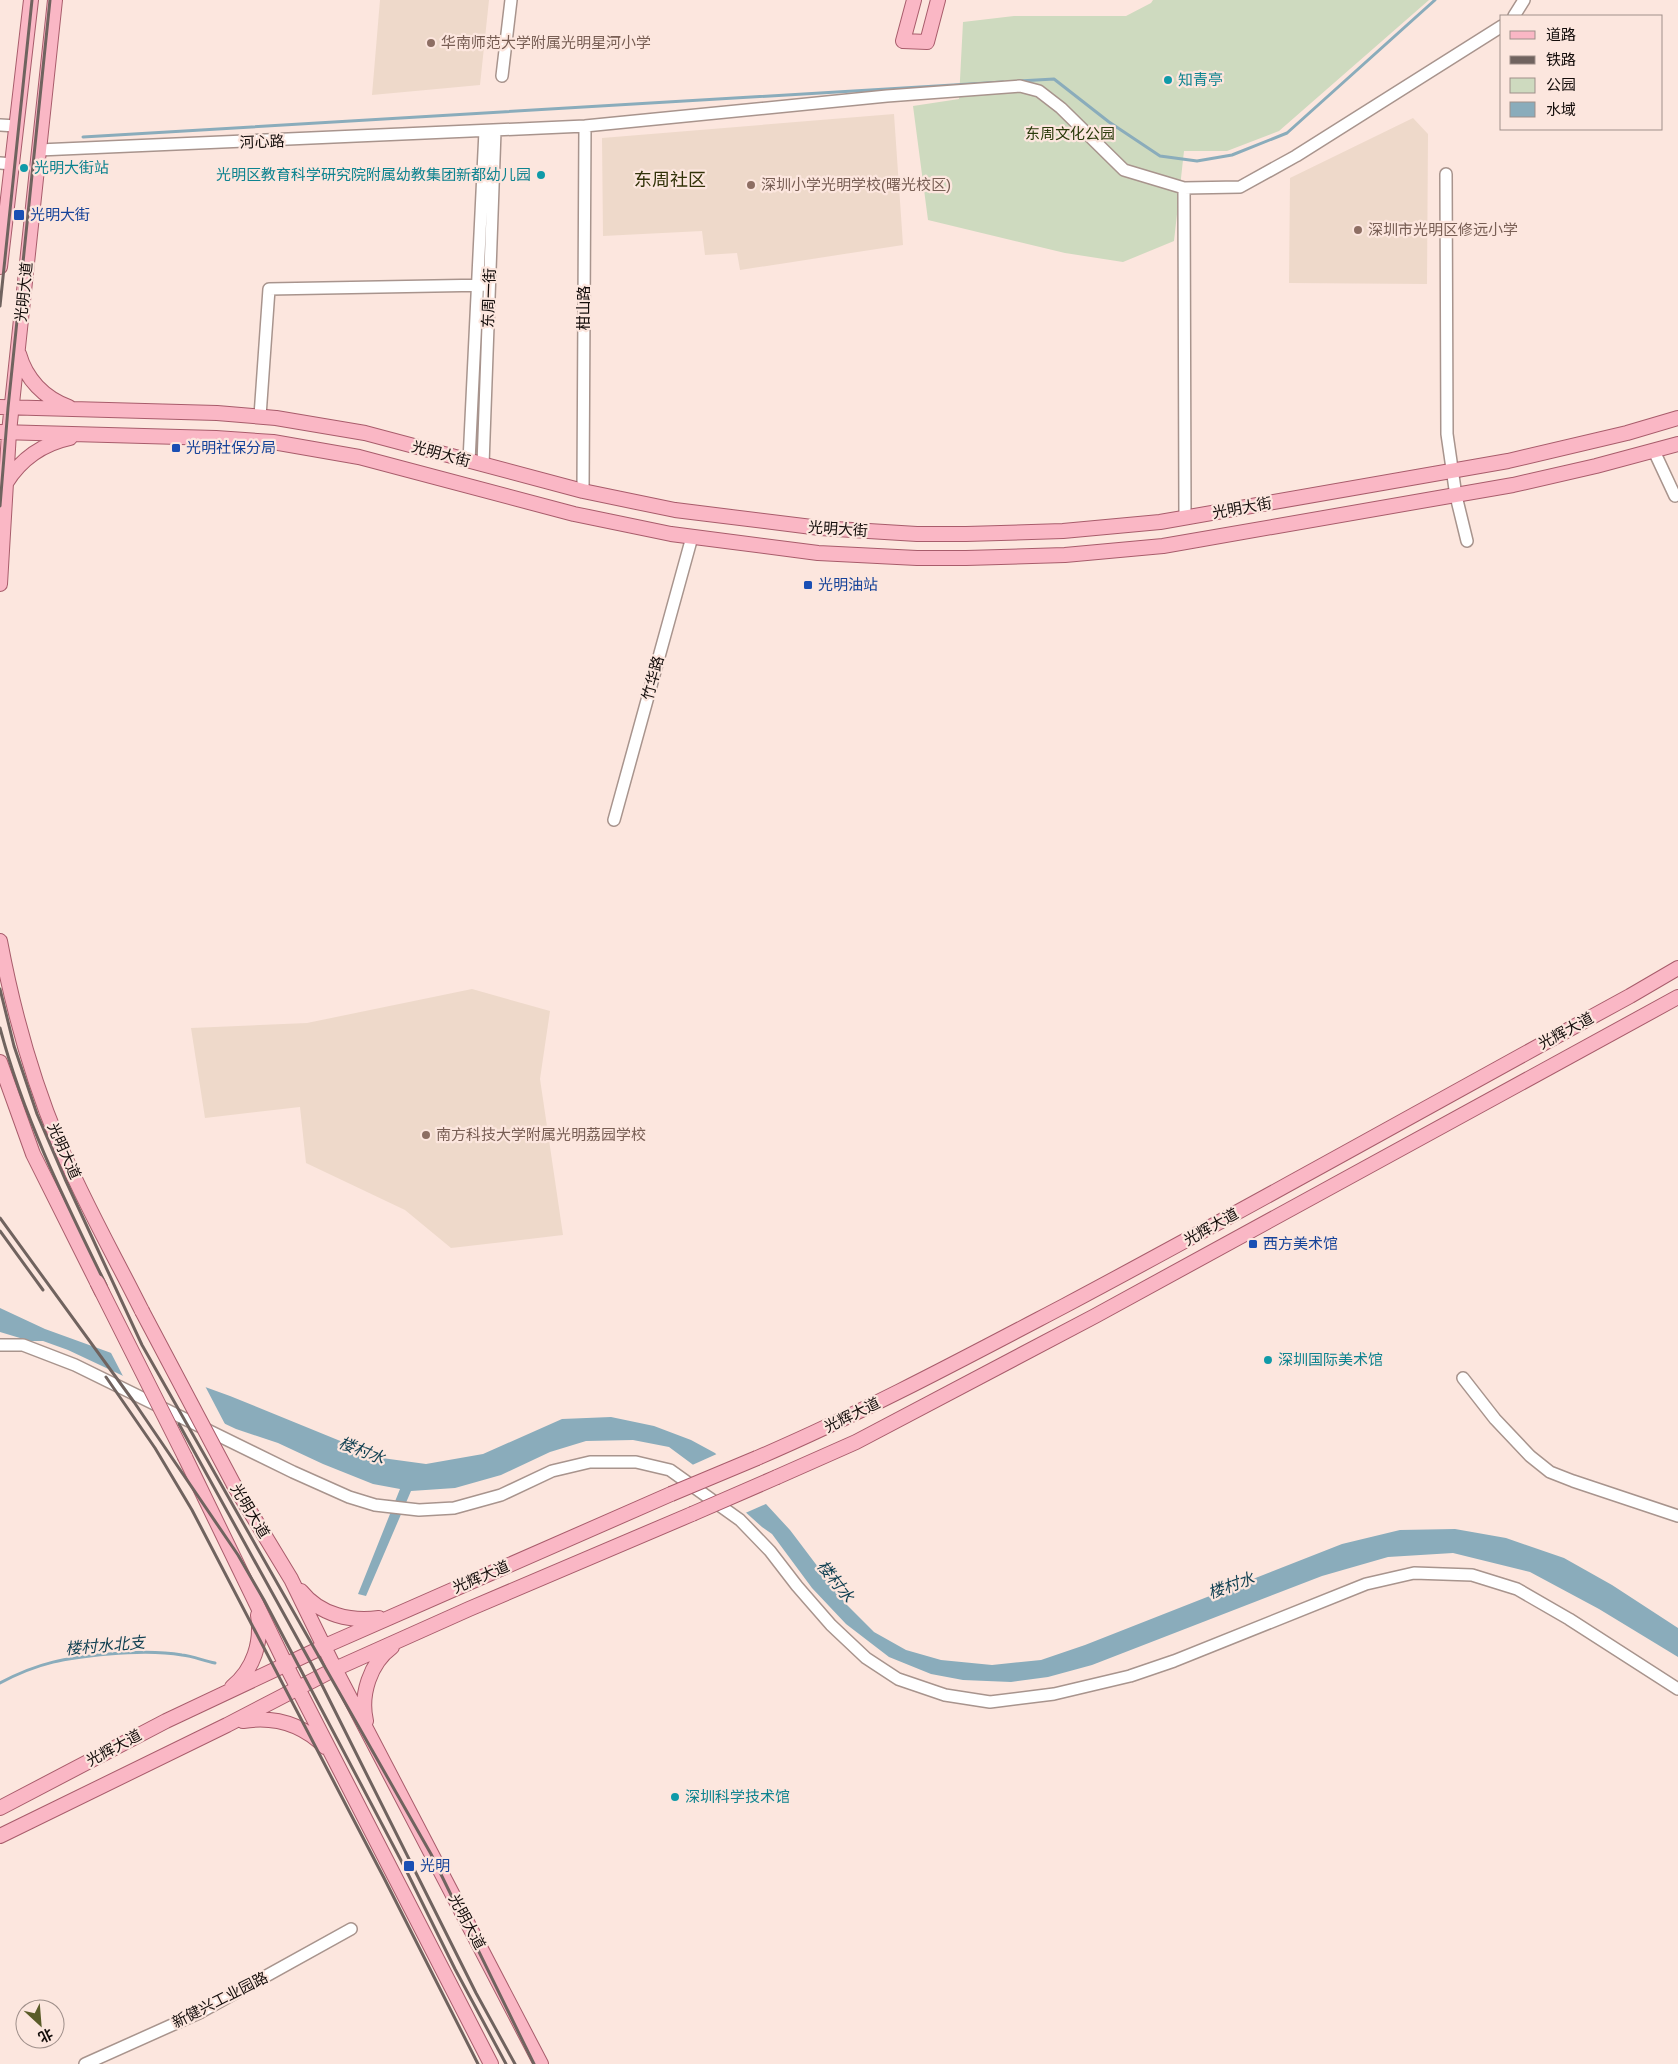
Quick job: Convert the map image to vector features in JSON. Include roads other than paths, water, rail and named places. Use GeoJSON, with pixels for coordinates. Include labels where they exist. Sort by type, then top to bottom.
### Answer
{"type":"FeatureCollection","features":[{"type":"Feature","properties":{"kind":"main road","name":"光明大道"},"geometry":{"type":"LineString","coordinates":[[0,268],[6,163],[16,126],[31,0]]}},
{"type":"Feature","properties":{"kind":"main road","name":"光明大道"},"geometry":{"type":"LineString","coordinates":[[0,584],[6,484],[6,407],[18,348],[55,0]]}},
{"type":"Feature","properties":{"kind":"main road"},"geometry":{"type":"LineString","coordinates":[[914,0],[903,41],[927,42],[938,0]]}},
{"type":"Feature","properties":{"kind":"main road"},"geometry":{"type":"LineString","coordinates":[[18,348],[27,374],[38,388],[61,404],[79,410]]}},
{"type":"Feature","properties":{"kind":"main road","name":"光明大街"},"geometry":{"type":"LineString","coordinates":[[6,407],[260,416],[335,427],[583,491],[666,508],[723,517],[772,524],[874,532],[1015,533],[1112,527],[1185,518],[1452,471],[1591,442],[1678,418]]}},
{"type":"Feature","properties":{"kind":"main road","name":"光明大街"},"geometry":{"type":"LineString","coordinates":[[5,432],[245,439],[302,446],[359,457],[574,514],[692,537],[769,548],[873,556],[966,558],[1065,555],[1164,546],[1456,496],[1559,475],[1678,444]]}},
{"type":"Feature","properties":{"kind":"main road"},"geometry":{"type":"LineString","coordinates":[[6,484],[18,467],[42,447],[85,434]]}},
{"type":"Feature","properties":{"kind":"main road","name":"光明大道"},"geometry":{"type":"LineString","coordinates":[[0,941],[21,1035],[46,1110],[73,1175],[234,1485],[291,1579],[335,1669],[541,2064]]}},
{"type":"Feature","properties":{"kind":"main road","name":"光辉大道"},"geometry":{"type":"LineString","coordinates":[[0,1808],[210,1700],[325,1646],[816,1432],[897,1393],[1141,1265],[1678,968]]}},
{"type":"Feature","properties":{"kind":"main road","name":"光辉大道"},"geometry":{"type":"LineString","coordinates":[[0,1836],[228,1725],[335,1669],[856,1442],[1095,1316],[1678,997]]}},
{"type":"Feature","properties":{"kind":"main road","name":"光明大道"},"geometry":{"type":"LineString","coordinates":[[0,1062],[20,1120],[48,1187],[132,1350]]}},
{"type":"Feature","properties":{"kind":"main road"},"geometry":{"type":"LineString","coordinates":[[97,1282],[286,1665],[491,2064]]}},
{"type":"Feature","properties":{"kind":"main road"},"geometry":{"type":"LineString","coordinates":[[291,1579],[305,1596],[322,1609],[342,1617],[364,1620],[385,1618],[405,1610]]}},
{"type":"Feature","properties":{"kind":"main road"},"geometry":{"type":"LineString","coordinates":[[210,1700],[224,1693],[237,1683],[247,1671],[254,1657],[259,1642],[260,1626],[258,1610],[252,1595]]}},
{"type":"Feature","properties":{"kind":"main road"},"geometry":{"type":"LineString","coordinates":[[368,1732],[364,1714],[364,1697],[369,1679],[377,1663],[402,1640]]}},
{"type":"Feature","properties":{"kind":"main road"},"geometry":{"type":"LineString","coordinates":[[228,1725],[254,1719],[268,1719],[288,1723],[307,1731],[336,1760]]}},
{"type":"Feature","properties":{"kind":"street"},"geometry":{"type":"LineString","coordinates":[[502,76],[512,0]]}},
{"type":"Feature","properties":{"kind":"street"},"geometry":{"type":"LineString","coordinates":[[1515,15],[1524,0]]}},
{"type":"Feature","properties":{"kind":"street","name":"河心路"},"geometry":{"type":"LineString","coordinates":[[39,150],[585,126],[887,96],[1020,86],[1040,91],[1124,170],[1184,188],[1240,187],[1296,156],[1500,27]]}},
{"type":"Feature","properties":{"kind":"street"},"geometry":{"type":"LineString","coordinates":[[0,126],[16,126]]}},
{"type":"Feature","properties":{"kind":"street","name":"柑山路"},"geometry":{"type":"LineString","coordinates":[[583,491],[585,126]]}},
{"type":"Feature","properties":{"kind":"street","name":"东周一街"},"geometry":{"type":"LineString","coordinates":[[469,461],[483,285],[490,131]]}},
{"type":"Feature","properties":{"kind":"street"},"geometry":{"type":"LineString","coordinates":[[1446,174],[1447,434],[1456,496],[1467,541]]}},
{"type":"Feature","properties":{"kind":"street"},"geometry":{"type":"LineString","coordinates":[[1184,188],[1185,518]]}},
{"type":"Feature","properties":{"kind":"street"},"geometry":{"type":"LineString","coordinates":[[260,416],[269,289],[483,285]]}},
{"type":"Feature","properties":{"kind":"street","name":"东周一街"},"geometry":{"type":"LineString","coordinates":[[483,285],[483,465]]}},
{"type":"Feature","properties":{"kind":"street"},"geometry":{"type":"LineString","coordinates":[[1654,451],[1675,496]]}},
{"type":"Feature","properties":{"kind":"street","name":"竹华路"},"geometry":{"type":"LineString","coordinates":[[614,820],[692,537]]}},
{"type":"Feature","properties":{"kind":"street"},"geometry":{"type":"LineString","coordinates":[[0,1345],[23,1345],[75,1365],[293,1472],[349,1498],[375,1505],[419,1510],[454,1508],[501,1495],[552,1471],[590,1462],[636,1462],[670,1470],[740,1520],[770,1551],[830,1625],[866,1658],[898,1679],[945,1695],[990,1702],[1054,1694],[1130,1676],[1174,1661],[1366,1584],[1414,1573],[1472,1575],[1517,1589],[1569,1619],[1678,1689]]}},
{"type":"Feature","properties":{"kind":"street"},"geometry":{"type":"LineString","coordinates":[[1463,1378],[1495,1419],[1530,1456],[1550,1472],[1678,1516]]}},
{"type":"Feature","properties":{"kind":"street","name":"新健兴工业园路"},"geometry":{"type":"LineString","coordinates":[[85,2064],[201,2012],[350,1929]]}},
{"type":"Feature","properties":{"kind":"water","name":"楼村水"},"geometry":{"type":"Polygon","coordinates":[[[0,1308],[45,1329],[230,1396],[382,1458],[426,1464],[483,1454],[562,1419],[611,1417],[654,1426],[691,1440],[715,1453],[790,1530],[846,1604],[874,1632],[906,1650],[941,1660],[992,1665],[1041,1660],[1085,1645],[1342,1544],[1400,1530],[1455,1529],[1506,1538],[1564,1558],[1612,1585],[1678,1628],[1678,1657],[1599,1609],[1530,1572],[1453,1553],[1388,1557],[1322,1576],[1092,1665],[1048,1677],[1011,1682],[963,1680],[931,1674],[889,1657],[846,1624],[812,1588],[772,1534],[692,1464],[669,1447],[633,1440],[586,1441],[550,1452],[501,1475],[455,1488],[411,1491],[366,1596],[358,1594],[400,1489],[373,1484],[278,1443],[236,1429],[68,1350],[43,1341],[30,1341],[0,1332],[0,1308]]]}},
{"type":"Feature","properties":{"kind":"waterway"},"geometry":{"type":"LineString","coordinates":[[1019,81],[1054,79],[1109,122],[1160,156],[1197,161],[1232,155],[1287,133],[1435,0]]}},
{"type":"Feature","properties":{"kind":"waterway"},"geometry":{"type":"LineString","coordinates":[[83,137],[1003,82]]}},
{"type":"Feature","properties":{"kind":"waterway","name":"楼村水北支"},"geometry":{"type":"LineString","coordinates":[[0,1683],[27,1670],[53,1662],[109,1654],[136,1652],[164,1653],[215,1663]]}},
{"type":"Feature","properties":{"kind":"railway"},"geometry":{"type":"LineString","coordinates":[[0,306],[32,0]]}},
{"type":"Feature","properties":{"kind":"railway"},"geometry":{"type":"LineString","coordinates":[[0,506],[8,408],[50,0]]}},
{"type":"Feature","properties":{"kind":"railway"},"geometry":{"type":"LineString","coordinates":[[0,989],[14,1046],[37,1114],[142,1345],[431,1854],[534,2064]]}},
{"type":"Feature","properties":{"kind":"railway"},"geometry":{"type":"LineString","coordinates":[[0,1028],[33,1127],[106,1285]]}},
{"type":"Feature","properties":{"kind":"railway"},"geometry":{"type":"LineString","coordinates":[[0,1218],[134,1402],[238,1555],[264,1600],[506,2064]]}},
{"type":"Feature","properties":{"kind":"railway"},"geometry":{"type":"LineString","coordinates":[[0,1231],[43,1290]]}},
{"type":"Feature","properties":{"kind":"railway"},"geometry":{"type":"LineString","coordinates":[[106,1377],[155,1448],[192,1510],[384,1878],[478,2064]]}},
{"type":"Feature","properties":{"kind":"railway"},"geometry":{"type":"LineString","coordinates":[[179,1424],[312,1665],[476,1993],[515,2064]]}},
{"type":"Feature","properties":{"kind":"place","name":"华南师范大学附属光明星河小学"},"geometry":{"type":"Point","coordinates":[431,43]}},
{"type":"Feature","properties":{"kind":"place","name":"知青亭"},"geometry":{"type":"Point","coordinates":[1168,80]}},
{"type":"Feature","properties":{"kind":"place","name":"光明大街站"},"geometry":{"type":"Point","coordinates":[24,168]}},
{"type":"Feature","properties":{"kind":"place","name":"光明区教育科学研究院附属幼教集团新都幼儿园"},"geometry":{"type":"Point","coordinates":[541,175]}},
{"type":"Feature","properties":{"kind":"place","name":"深圳小学光明学校(曙光校区)"},"geometry":{"type":"Point","coordinates":[751,185]}},
{"type":"Feature","properties":{"kind":"place","name":"光明大街"},"geometry":{"type":"Point","coordinates":[19,215]}},
{"type":"Feature","properties":{"kind":"place","name":"深圳市光明区修远小学"},"geometry":{"type":"Point","coordinates":[1358,230]}},
{"type":"Feature","properties":{"kind":"place","name":"光明社保分局"},"geometry":{"type":"Point","coordinates":[176,448]}},
{"type":"Feature","properties":{"kind":"place","name":"光明油站"},"geometry":{"type":"Point","coordinates":[808,585]}},
{"type":"Feature","properties":{"kind":"place","name":"南方科技大学附属光明荔园学校"},"geometry":{"type":"Point","coordinates":[426,1135]}},
{"type":"Feature","properties":{"kind":"place","name":"西方美术馆"},"geometry":{"type":"Point","coordinates":[1253,1244]}},
{"type":"Feature","properties":{"kind":"place","name":"深圳国际美术馆"},"geometry":{"type":"Point","coordinates":[1268,1360]}},
{"type":"Feature","properties":{"kind":"place","name":"深圳科学技术馆"},"geometry":{"type":"Point","coordinates":[675,1797]}},
{"type":"Feature","properties":{"kind":"place","name":"光明"},"geometry":{"type":"Point","coordinates":[409,1866]}},
{"type":"Feature","properties":{"kind":"district","name":"东周社区"},"geometry":{"type":"Point","coordinates":[670,180]}},
{"type":"Feature","properties":{"kind":"park label","name":"东周文化公园"},"geometry":{"type":"Point","coordinates":[1070,134]}}]}
